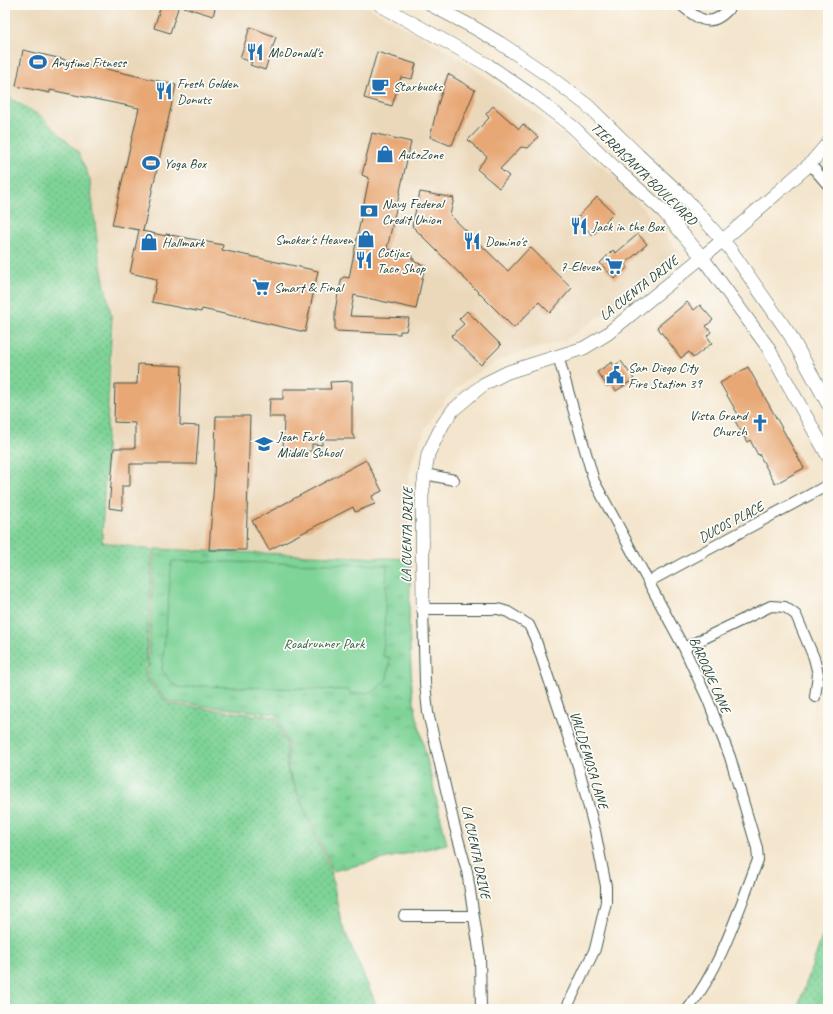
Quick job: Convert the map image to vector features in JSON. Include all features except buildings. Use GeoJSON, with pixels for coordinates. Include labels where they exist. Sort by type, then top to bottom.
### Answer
{"type":"FeatureCollection","features":[{"type":"Feature","properties":{"kind":"main road","name":"TIERRASANTA BOULEVARD"},"geometry":{"type":"LineString","coordinates":[[380,5],[488,65],[530,94],[573,127],[615,168],[664,212],[702,258],[767,346],[828,456]]}},
{"type":"Feature","properties":{"kind":"main road","name":"TIERRASANTA BOULEVARD"},"geometry":{"type":"LineString","coordinates":[[431,5],[500,43],[550,77],[587,105],[686,199],[730,249],[790,335],[828,404]]}},
{"type":"Feature","properties":{"kind":"main road","name":"LA CUENTA DRIVE"},"geometry":{"type":"LineString","coordinates":[[423,609],[422,496],[428,454],[443,424],[453,410],[484,384],[508,372],[584,348],[607,334],[722,241],[810,164],[828,143]]}},
{"type":"Feature","properties":{"kind":"street"},"geometry":{"type":"LineString","coordinates":[[681,5],[695,17],[706,21],[716,19],[726,13],[732,5]]}},
{"type":"Feature","properties":{"kind":"street"},"geometry":{"type":"LineString","coordinates":[[810,164],[828,184]]}},
{"type":"Feature","properties":{"kind":"street","name":"BAROQUE LANE"},"geometry":{"type":"LineString","coordinates":[[558,356],[594,481],[684,648],[708,700],[730,757],[757,848],[758,860],[722,954],[697,997],[688,1009]]}},
{"type":"Feature","properties":{"kind":"street"},"geometry":{"type":"LineString","coordinates":[[425,474],[454,480]]}},
{"type":"Feature","properties":{"kind":"street","name":"DUCOS PLACE"},"geometry":{"type":"LineString","coordinates":[[648,582],[828,486]]}},
{"type":"Feature","properties":{"kind":"street"},"geometry":{"type":"LineString","coordinates":[[684,648],[771,606],[785,606],[796,615],[814,658],[818,674],[815,697]]}},
{"type":"Feature","properties":{"kind":"street","name":"LA CUENTA DRIVE"},"geometry":{"type":"LineString","coordinates":[[423,609],[425,683],[428,713],[454,824],[467,871],[480,957],[481,1009]]}},
{"type":"Feature","properties":{"kind":"street","name":"VALLDEMOSA LANE"},"geometry":{"type":"LineString","coordinates":[[423,609],[498,609],[508,612],[529,626],[535,638],[579,769],[595,831],[606,886],[606,902],[595,949],[566,1009]]}},
{"type":"Feature","properties":{"kind":"street"},"geometry":{"type":"LineString","coordinates":[[404,916],[473,916]]}},
{"type":"Feature","properties":{"kind":"shaded area"},"geometry":{"type":"Polygon","coordinates":[[[5,5],[364,5],[458,57],[537,114],[621,182],[680,253],[624,300],[565,340],[503,358],[469,378],[448,396],[426,427],[412,462],[407,486],[411,559],[155,549],[104,543],[114,319],[100,255],[91,180],[79,153],[42,117],[5,93],[5,5]]]}},
{"type":"Feature","properties":{"kind":"green space"},"geometry":{"type":"Polygon","coordinates":[[[5,95],[42,117],[79,153],[90,180],[99,256],[112,319],[102,542],[153,550],[145,677],[168,704],[275,717],[286,743],[287,770],[331,872],[341,922],[378,1009],[5,1009],[5,95]]]}},
{"type":"Feature","properties":{"kind":"green space","name":"Roadrunner Park"},"geometry":{"type":"Polygon","coordinates":[[[155,549],[411,559],[409,624],[412,690],[447,844],[333,871],[288,770],[288,744],[276,714],[168,702],[147,677],[155,549]]]}},
{"type":"Feature","properties":{"kind":"green space"},"geometry":{"type":"Polygon","coordinates":[[[172,561],[387,565],[383,656],[390,658],[387,679],[374,692],[352,694],[349,690],[200,686],[186,688],[177,687],[170,681],[162,670],[172,561]]]}},
{"type":"Feature","properties":{"kind":"green space"},"geometry":{"type":"Polygon","coordinates":[[[828,920],[828,1009],[797,1009],[828,920]]]}},
{"type":"Feature","properties":{"kind":"place","name":"McDonald's"},"geometry":{"type":"Point","coordinates":[255,52]}},
{"type":"Feature","properties":{"kind":"place","name":"Anytime Fitness"},"geometry":{"type":"Point","coordinates":[38,62]}},
{"type":"Feature","properties":{"kind":"place","name":"Starbucks"},"geometry":{"type":"Point","coordinates":[380,86]}},
{"type":"Feature","properties":{"kind":"place","name":"Fresh Golden Donuts"},"geometry":{"type":"Point","coordinates":[164,91]}},
{"type":"Feature","properties":{"kind":"place","name":"AutoZone"},"geometry":{"type":"Point","coordinates":[385,154]}},
{"type":"Feature","properties":{"kind":"place","name":"Yoga Box"},"geometry":{"type":"Point","coordinates":[151,163]}},
{"type":"Feature","properties":{"kind":"place","name":"Navy Federal Credit Union"},"geometry":{"type":"Point","coordinates":[369,211]}},
{"type":"Feature","properties":{"kind":"place","name":"Jack in the Box"},"geometry":{"type":"Point","coordinates":[579,226]}},
{"type":"Feature","properties":{"kind":"place","name":"Smoker's Heaven"},"geometry":{"type":"Point","coordinates":[366,239]}},
{"type":"Feature","properties":{"kind":"place","name":"Domino's"},"geometry":{"type":"Point","coordinates":[472,241]}},
{"type":"Feature","properties":{"kind":"place","name":"Hallmark"},"geometry":{"type":"Point","coordinates":[149,242]}},
{"type":"Feature","properties":{"kind":"place","name":"Cotijas Taco Shop"},"geometry":{"type":"Point","coordinates":[364,260]}},
{"type":"Feature","properties":{"kind":"place","name":"7-Eleven"},"geometry":{"type":"Point","coordinates":[614,266]}},
{"type":"Feature","properties":{"kind":"place","name":"Smart & Final"},"geometry":{"type":"Point","coordinates":[261,287]}},
{"type":"Feature","properties":{"kind":"place","name":"San Diego City Fire Station 39"},"geometry":{"type":"Point","coordinates":[615,375]}},
{"type":"Feature","properties":{"kind":"place","name":"Vista Grand Church"},"geometry":{"type":"Point","coordinates":[760,423]}},
{"type":"Feature","properties":{"kind":"place","name":"Jean Farb Middle School"},"geometry":{"type":"Point","coordinates":[264,444]}}]}
